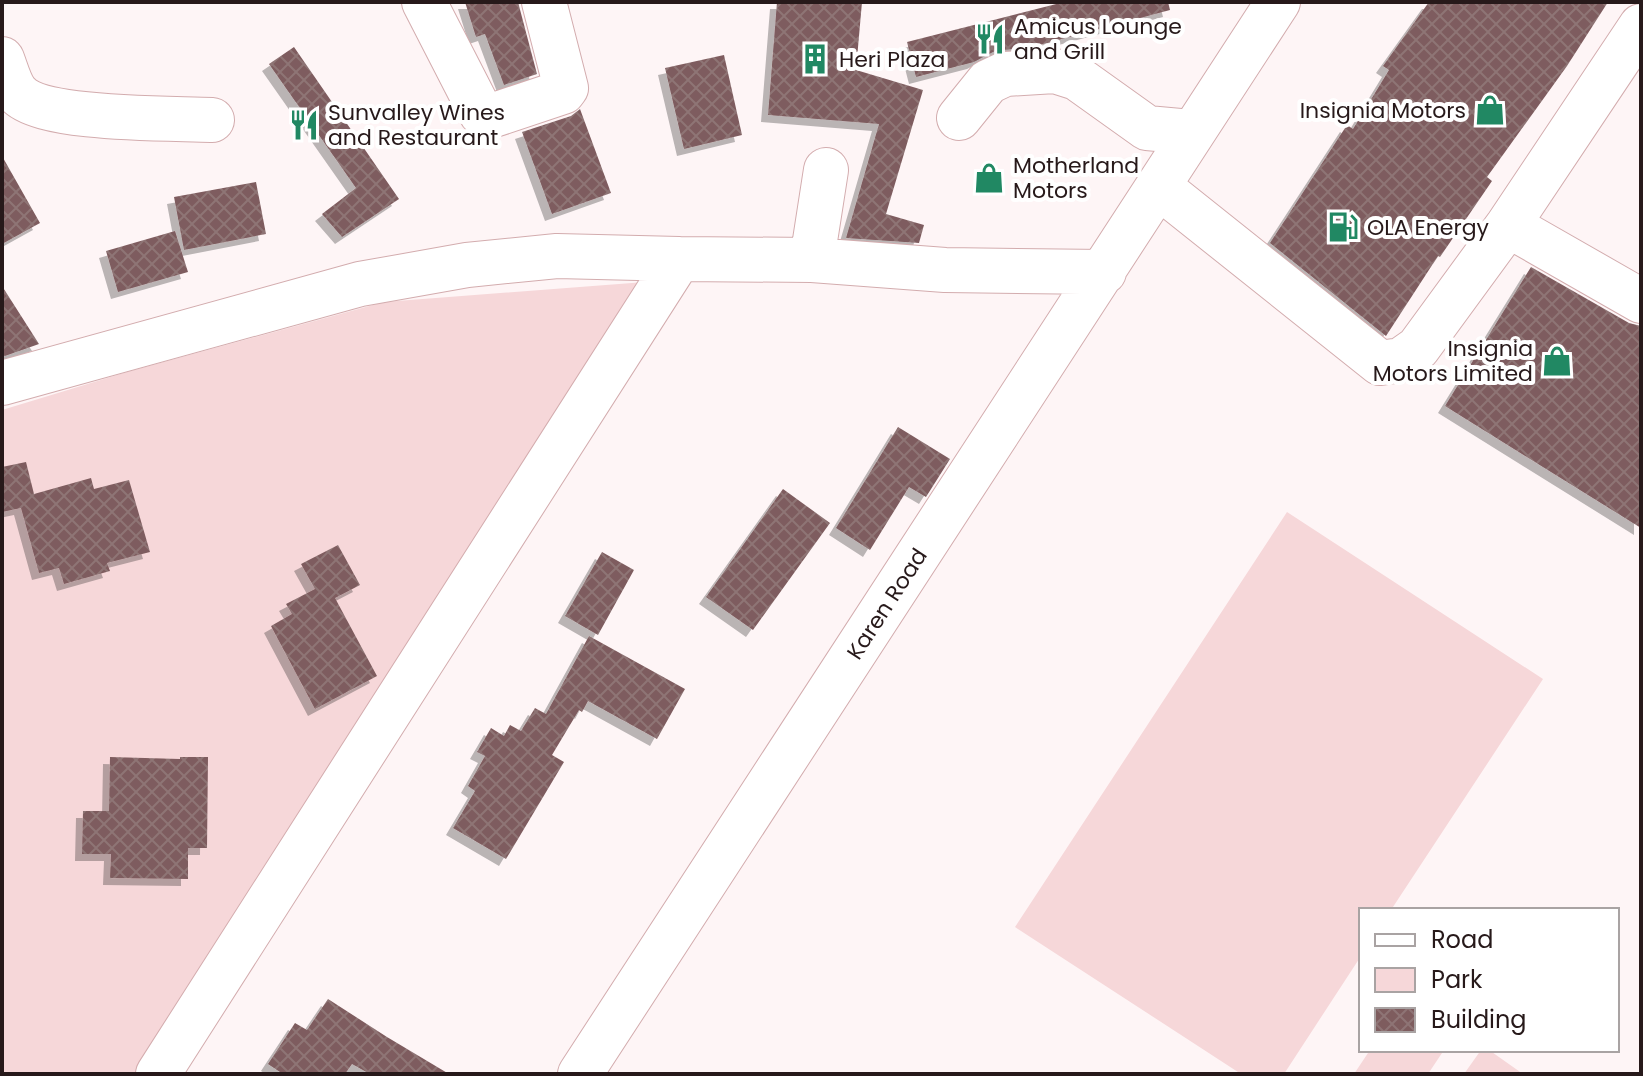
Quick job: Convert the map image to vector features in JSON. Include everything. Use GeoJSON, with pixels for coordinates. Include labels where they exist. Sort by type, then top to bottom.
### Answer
{"type":"FeatureCollection","features":[{"type":"Feature","properties":{"kind":"street"},"geometry":{"type":"LineString","coordinates":[[424,2],[481,113],[491,116],[563,92],[566,88],[544,2]]}},
{"type":"Feature","properties":{"kind":"street","name":"Karen Road"},"geometry":{"type":"LineString","coordinates":[[580,1074],[1278,2]]}},
{"type":"Feature","properties":{"kind":"street"},"geometry":{"type":"LineString","coordinates":[[1158,186],[1380,363],[1401,360],[1418,348],[1508,225],[1641,26]]}},
{"type":"Feature","properties":{"kind":"street"},"geometry":{"type":"LineString","coordinates":[[2,59],[17,93],[36,104],[61,112],[212,120]]}},
{"type":"Feature","properties":{"kind":"street"},"geometry":{"type":"LineString","coordinates":[[959,118],[988,82],[1005,74],[1055,71],[1077,78],[1147,128],[1191,132]]}},
{"type":"Feature","properties":{"kind":"street"},"geometry":{"type":"LineString","coordinates":[[812,260],[826,170]]}},
{"type":"Feature","properties":{"kind":"street"},"geometry":{"type":"LineString","coordinates":[[1508,225],[1641,301]]}},
{"type":"Feature","properties":{"kind":"street"},"geometry":{"type":"LineString","coordinates":[[2,383],[360,284],[452,267],[557,256],[812,260],[945,270],[1104,272]]}},
{"type":"Feature","properties":{"kind":"street"},"geometry":{"type":"LineString","coordinates":[[158,1074],[679,259]]}},
{"type":"Feature","properties":{"kind":"green space"},"geometry":{"type":"Polygon","coordinates":[[[645,282],[138,1074],[2,1074],[2,410],[127,372],[384,302],[645,282]]]}},
{"type":"Feature","properties":{"kind":"green space"},"geometry":{"type":"Polygon","coordinates":[[[1287,512],[1543,679],[1392,908],[1359,908],[1359,959],[1284,1074],[1241,1074],[1015,927],[1287,512]]]}},
{"type":"Feature","properties":{"kind":"green space"},"geometry":{"type":"Polygon","coordinates":[[[1369,1052],[1443,1052],[1428,1074],[1354,1074],[1369,1052]]]}},
{"type":"Feature","properties":{"kind":"green space"},"geometry":{"type":"Polygon","coordinates":[[[1480,1052],[1492,1052],[1523,1074],[1464,1074],[1480,1052]]]}},
{"type":"Feature","properties":{"kind":"building"},"geometry":{"type":"Polygon","coordinates":[[[465,2],[518,2],[537,74],[504,85],[485,34],[476,37],[465,2]]]}},
{"type":"Feature","properties":{"kind":"building"},"geometry":{"type":"Polygon","coordinates":[[[777,2],[862,2],[856,70],[923,90],[886,214],[924,225],[919,243],[846,238],[879,124],[768,115],[777,2]]]}},
{"type":"Feature","properties":{"kind":"building"},"geometry":{"type":"Polygon","coordinates":[[[1064,2],[1168,2],[1170,10],[1032,47],[995,51],[974,62],[916,77],[907,42],[1064,2]]]}},
{"type":"Feature","properties":{"kind":"building"},"geometry":{"type":"Polygon","coordinates":[[[1429,2],[1608,2],[1567,66],[1487,177],[1492,181],[1386,336],[1270,243],[1347,125],[1353,129],[1389,70],[1383,66],[1429,2]]]}},
{"type":"Feature","properties":{"kind":"building"},"geometry":{"type":"Polygon","coordinates":[[[294,47],[399,199],[342,237],[322,214],[356,188],[269,64],[294,47]]]}},
{"type":"Feature","properties":{"kind":"building"},"geometry":{"type":"Polygon","coordinates":[[[724,55],[742,135],[684,149],[665,68],[724,55]]]}},
{"type":"Feature","properties":{"kind":"building"},"geometry":{"type":"Polygon","coordinates":[[[580,109],[611,193],[552,214],[522,132],[571,116],[580,109]]]}},
{"type":"Feature","properties":{"kind":"building"},"geometry":{"type":"Polygon","coordinates":[[[2,156],[40,223],[2,244],[2,156]]]}},
{"type":"Feature","properties":{"kind":"building"},"geometry":{"type":"Polygon","coordinates":[[[256,182],[266,234],[184,250],[174,197],[256,182]]]}},
{"type":"Feature","properties":{"kind":"building"},"geometry":{"type":"Polygon","coordinates":[[[175,231],[188,272],[118,292],[106,251],[175,231]]]}},
{"type":"Feature","properties":{"kind":"building","name":"Insignia Motors Limited"},"geometry":{"type":"Polygon","coordinates":[[[1531,267],[1629,323],[1641,326],[1641,528],[1445,406],[1531,267]]]}},
{"type":"Feature","properties":{"kind":"building"},"geometry":{"type":"Polygon","coordinates":[[[2,286],[39,344],[2,357],[2,286]]]}},
{"type":"Feature","properties":{"kind":"building"},"geometry":{"type":"Polygon","coordinates":[[[898,427],[950,459],[926,497],[909,487],[870,550],[836,528],[898,427]]]}},
{"type":"Feature","properties":{"kind":"building"},"geometry":{"type":"Polygon","coordinates":[[[26,462],[34,494],[91,478],[94,489],[129,480],[150,552],[107,563],[110,571],[64,584],[59,568],[39,573],[21,508],[2,512],[2,467],[26,462]]]}},
{"type":"Feature","properties":{"kind":"building"},"geometry":{"type":"Polygon","coordinates":[[[783,489],[830,523],[753,630],[706,597],[783,489]]]}},
{"type":"Feature","properties":{"kind":"building"},"geometry":{"type":"Polygon","coordinates":[[[338,545],[360,585],[335,598],[377,676],[315,709],[271,626],[292,614],[286,604],[315,589],[301,564],[338,545]]]}},
{"type":"Feature","properties":{"kind":"building"},"geometry":{"type":"Polygon","coordinates":[[[602,552],[634,570],[598,635],[565,616],[602,552]]]}},
{"type":"Feature","properties":{"kind":"building"},"geometry":{"type":"Polygon","coordinates":[[[589,636],[685,689],[657,739],[588,701],[582,712],[579,710],[552,755],[564,762],[506,859],[453,828],[475,791],[468,786],[485,756],[477,752],[491,728],[504,736],[510,725],[521,731],[535,708],[546,714],[589,636]]]}},
{"type":"Feature","properties":{"kind":"building"},"geometry":{"type":"Polygon","coordinates":[[[110,757],[208,757],[207,848],[188,848],[188,879],[110,878],[111,854],[82,854],[83,811],[109,811],[110,757]]]}},
{"type":"Feature","properties":{"kind":"building"},"geometry":{"type":"Polygon","coordinates":[[[328,999],[449,1074],[370,1074],[352,1064],[345,1074],[283,1074],[268,1064],[295,1023],[307,1030],[328,999]]]}},
{"type":"Feature","properties":{"kind":"place","name":"Amicus Lounge and Grill"},"geometry":{"type":"Point","coordinates":[990,39]}},
{"type":"Feature","properties":{"kind":"place","name":"Heri Plaza"},"geometry":{"type":"Point","coordinates":[815,59]}},
{"type":"Feature","properties":{"kind":"place","name":"Insignia Motors"},"geometry":{"type":"Point","coordinates":[1490,110]}},
{"type":"Feature","properties":{"kind":"place","name":"Sunvalley Wines and Restaurant"},"geometry":{"type":"Point","coordinates":[304,125]}},
{"type":"Feature","properties":{"kind":"place","name":"Motherland Motors"},"geometry":{"type":"Point","coordinates":[989,178]}},
{"type":"Feature","properties":{"kind":"place","name":"OLA Energy"},"geometry":{"type":"Point","coordinates":[1343,227]}},
{"type":"Feature","properties":{"kind":"place","name":"Insignia Motors Limited"},"geometry":{"type":"Point","coordinates":[1557,361]}}]}
